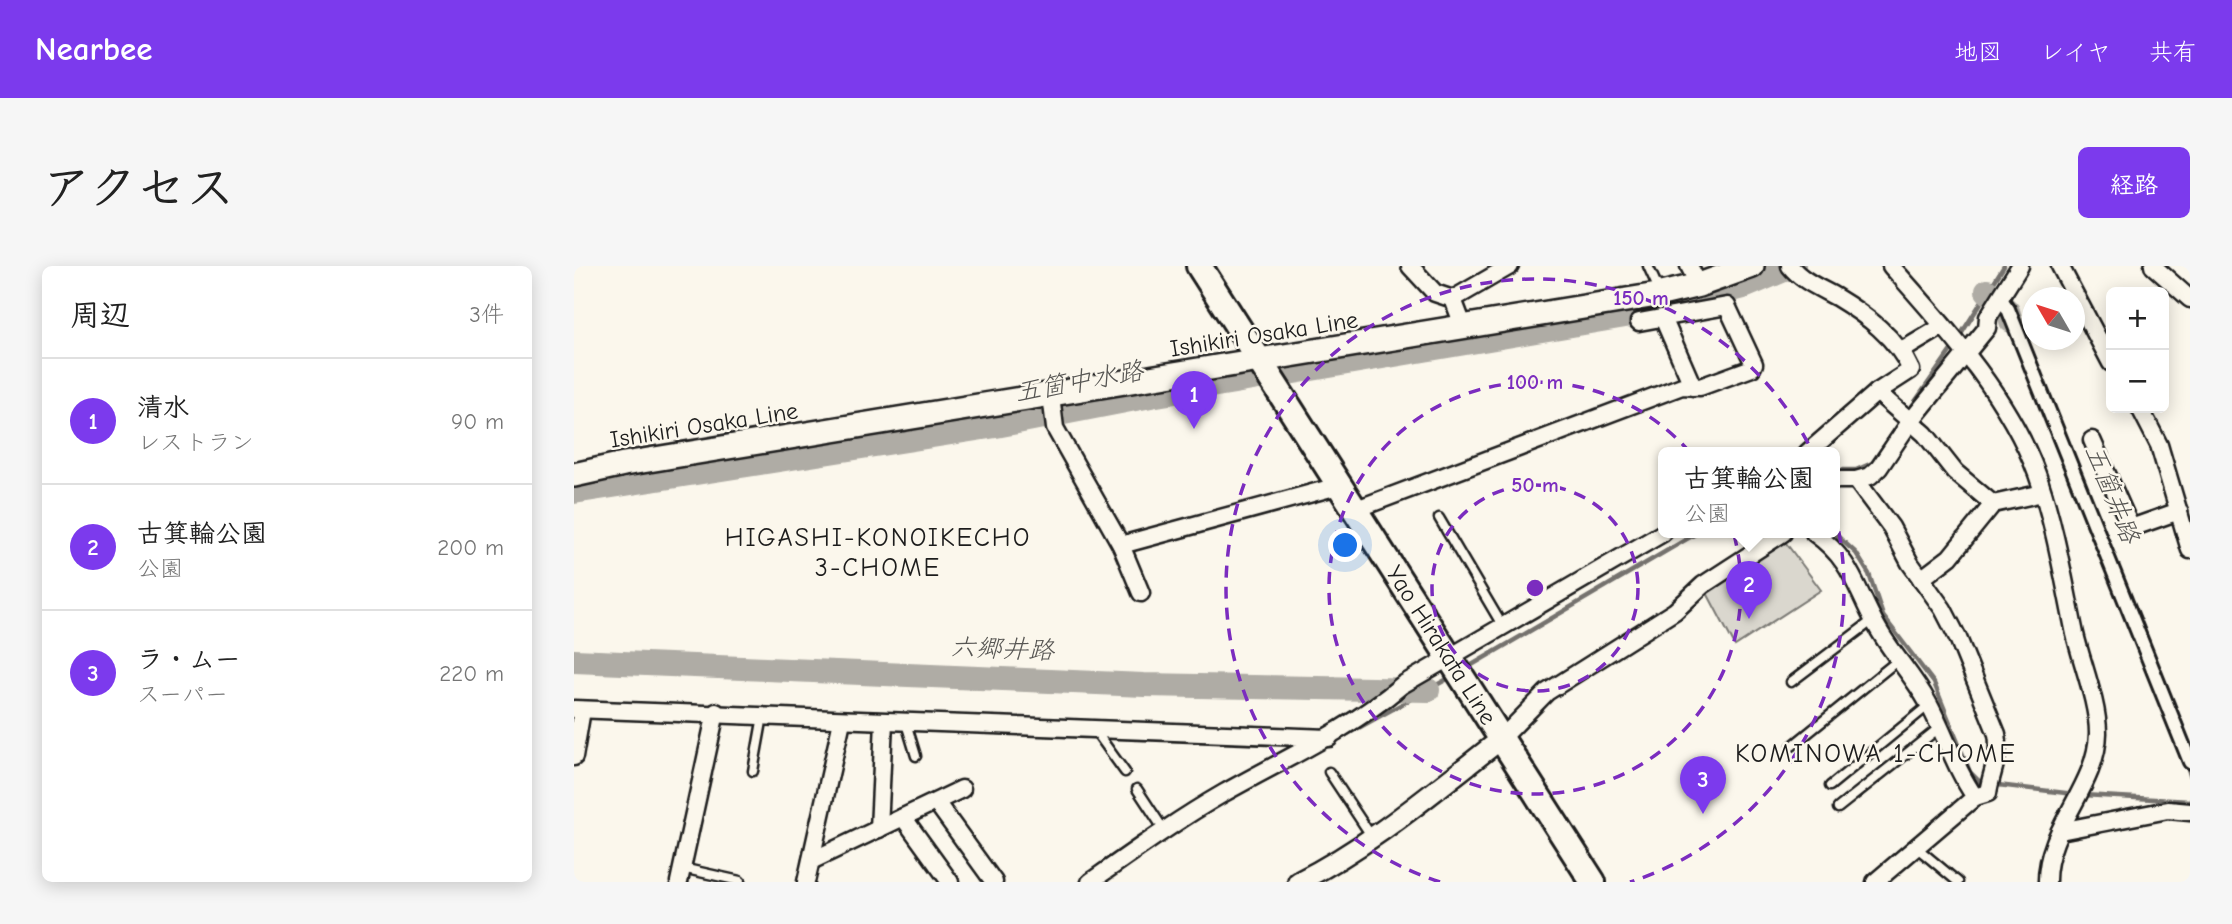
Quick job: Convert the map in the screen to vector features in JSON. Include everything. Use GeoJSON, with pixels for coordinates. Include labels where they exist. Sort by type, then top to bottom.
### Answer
{"type":"FeatureCollection","features":[{"type":"Feature","properties":{"kind":"main road","name":"Yao Hirakata Line"},"geometry":{"type":"LineString","coordinates":[[1199,266],[1593,882]]}},
{"type":"Feature","properties":{"kind":"main road","name":"Ishikiri Osaka Line"},"geometry":{"type":"LineString","coordinates":[[574,475],[624,464],[1052,400],[1266,374],[1464,328],[1661,294],[1707,289],[1752,266]]}},
{"type":"Feature","properties":{"kind":"street"},"geometry":{"type":"LineString","coordinates":[[1410,266],[1436,293],[1453,299],[1510,266]]}},
{"type":"Feature","properties":{"kind":"street"},"geometry":{"type":"LineString","coordinates":[[1790,266],[1797,275],[1877,326],[1903,350],[1911,370],[1877,392],[1814,447]]}},
{"type":"Feature","properties":{"kind":"street"},"geometry":{"type":"LineString","coordinates":[[1891,266],[1966,356],[2020,438],[2043,493],[2096,714],[2098,735],[2089,768],[2047,862],[2048,882]]}},
{"type":"Feature","properties":{"kind":"street"},"geometry":{"type":"LineString","coordinates":[[1840,480],[1856,480],[1870,476],[1879,468],[1910,422],[1987,328],[1988,317],[2020,266]]}},
{"type":"Feature","properties":{"kind":"street"},"geometry":{"type":"LineString","coordinates":[[2060,266],[2106,353]]}},
{"type":"Feature","properties":{"kind":"street"},"geometry":{"type":"LineString","coordinates":[[2153,266],[2190,299]]}},
{"type":"Feature","properties":{"kind":"street"},"geometry":{"type":"LineString","coordinates":[[1354,510],[1682,386],[1700,387],[1752,368],[1754,364],[1727,306],[1707,289],[1662,318],[1639,322]]}},
{"type":"Feature","properties":{"kind":"street"},"geometry":{"type":"LineString","coordinates":[[2000,298],[2024,348],[2190,762]]}},
{"type":"Feature","properties":{"kind":"street"},"geometry":{"type":"LineString","coordinates":[[1453,299],[1464,328]]}},
{"type":"Feature","properties":{"kind":"street"},"geometry":{"type":"LineString","coordinates":[[1662,318],[1693,387]]}},
{"type":"Feature","properties":{"kind":"street"},"geometry":{"type":"LineString","coordinates":[[1903,350],[1943,326]]}},
{"type":"Feature","properties":{"kind":"street"},"geometry":{"type":"LineString","coordinates":[[1877,392],[1925,434],[1955,472],[1993,504]]}},
{"type":"Feature","properties":{"kind":"street"},"geometry":{"type":"LineString","coordinates":[[1052,400],[1055,428],[1121,545],[1140,593]]}},
{"type":"Feature","properties":{"kind":"street"},"geometry":{"type":"LineString","coordinates":[[2143,413],[2159,445],[2187,532],[2190,550]]}},
{"type":"Feature","properties":{"kind":"street"},"geometry":{"type":"LineString","coordinates":[[2092,440],[2131,528],[2179,511]]}},
{"type":"Feature","properties":{"kind":"street"},"geometry":{"type":"LineString","coordinates":[[1856,480],[1891,527],[1921,579],[1943,609],[1958,638],[1997,734],[2000,751],[1991,770],[1988,793],[1975,797],[1875,882]]}},
{"type":"Feature","properties":{"kind":"street"},"geometry":{"type":"LineString","coordinates":[[1121,545],[1338,486]]}},
{"type":"Feature","properties":{"kind":"street"},"geometry":{"type":"LineString","coordinates":[[1921,579],[1950,556],[1993,504],[2043,493]]}},
{"type":"Feature","properties":{"kind":"street"},"geometry":{"type":"LineString","coordinates":[[1090,882],[1164,830],[1225,793],[1329,738],[1402,685],[1454,666],[1502,625],[1658,536]]}},
{"type":"Feature","properties":{"kind":"street"},"geometry":{"type":"LineString","coordinates":[[1298,882],[1331,866],[1500,740],[1546,692],[1675,611],[1703,586],[1775,538]]}},
{"type":"Feature","properties":{"kind":"street"},"geometry":{"type":"LineString","coordinates":[[1820,538],[1844,560],[1873,620],[1897,661],[1929,705],[1958,772],[1975,797]]}},
{"type":"Feature","properties":{"kind":"street"},"geometry":{"type":"LineString","coordinates":[[574,757],[578,709],[716,712],[842,721],[1329,738]]}},
{"type":"Feature","properties":{"kind":"street"},"geometry":{"type":"LineString","coordinates":[[681,875],[716,712]]}},
{"type":"Feature","properties":{"kind":"street"},"geometry":{"type":"LineString","coordinates":[[806,882],[842,721]]}},
{"type":"Feature","properties":{"kind":"street"},"geometry":{"type":"LineString","coordinates":[[879,829],[884,722]]}},
{"type":"Feature","properties":{"kind":"street"},"geometry":{"type":"LineString","coordinates":[[811,861],[961,789]]}},
{"type":"Feature","properties":{"kind":"street"},"geometry":{"type":"LineString","coordinates":[[936,802],[993,882]]}},
{"type":"Feature","properties":{"kind":"street"},"geometry":{"type":"LineString","coordinates":[[2060,831],[2168,810],[2190,812]]}},
{"type":"Feature","properties":{"kind":"street"},"geometry":{"type":"LineString","coordinates":[[903,817],[950,882]]}},
{"type":"Feature","properties":{"kind":"lane"},"geometry":{"type":"LineString","coordinates":[[1648,266],[1661,294]]}},
{"type":"Feature","properties":{"kind":"lane"},"geometry":{"type":"LineString","coordinates":[[1439,518],[1502,625]]}},
{"type":"Feature","properties":{"kind":"lane"},"geometry":{"type":"LineString","coordinates":[[1791,682],[1873,620]]}},
{"type":"Feature","properties":{"kind":"lane"},"geometry":{"type":"LineString","coordinates":[[1792,746],[1897,661]]}},
{"type":"Feature","properties":{"kind":"lane"},"geometry":{"type":"LineString","coordinates":[[1830,786],[1929,705]]}},
{"type":"Feature","properties":{"kind":"lane"},"geometry":{"type":"LineString","coordinates":[[753,771],[763,715]]}},
{"type":"Feature","properties":{"kind":"lane"},"geometry":{"type":"LineString","coordinates":[[906,723],[916,756]]}},
{"type":"Feature","properties":{"kind":"lane"},"geometry":{"type":"LineString","coordinates":[[1838,808],[1938,728]]}},
{"type":"Feature","properties":{"kind":"lane"},"geometry":{"type":"LineString","coordinates":[[1094,729],[1125,772]]}},
{"type":"Feature","properties":{"kind":"lane"},"geometry":{"type":"LineString","coordinates":[[1329,772],[1372,837]]}},
{"type":"Feature","properties":{"kind":"lane"},"geometry":{"type":"LineString","coordinates":[[1137,789],[1164,830]]}},
{"type":"Feature","properties":{"kind":"lane"},"geometry":{"type":"LineString","coordinates":[[1916,847],[1958,882]]}},
{"type":"Feature","properties":{"kind":"lane"},"geometry":{"type":"LineString","coordinates":[[681,875],[740,881]]}},
{"type":"Feature","properties":{"kind":"shaded area"},"geometry":{"type":"Polygon","coordinates":[[[1783,539],[1821,590],[1735,646],[1706,591],[1783,539]]]}},
{"type":"Feature","properties":{"kind":"waterway","name":"五箇中水路"},"geometry":{"type":"LineString","coordinates":[[574,492],[996,426],[1151,396],[1655,311],[1744,287],[1794,266]]}},
{"type":"Feature","properties":{"kind":"waterway"},"geometry":{"type":"LineString","coordinates":[[1958,339],[2004,266]]}},
{"type":"Feature","properties":{"kind":"waterway","name":"五箇井路"},"geometry":{"type":"LineString","coordinates":[[1987,291],[2008,311],[2011,321]]}},
{"type":"Feature","properties":{"kind":"waterway"},"geometry":{"type":"LineString","coordinates":[[1840,470],[1856,470],[1872,463],[1954,346]]}},
{"type":"Feature","properties":{"kind":"waterway"},"geometry":{"type":"LineString","coordinates":[[1465,669],[1688,538]]}},
{"type":"Feature","properties":{"kind":"waterway"},"geometry":{"type":"LineString","coordinates":[[1840,538],[1856,553],[1869,574],[1883,616],[1934,683],[1970,772],[1981,783],[2074,794]]}},
{"type":"Feature","properties":{"kind":"waterway","name":"六郷井路"},"geometry":{"type":"LineString","coordinates":[[574,661],[1144,685],[1428,690]]}},
{"type":"Feature","properties":{"kind":"waterway"},"geometry":{"type":"LineString","coordinates":[[1266,779],[1451,677]]}},
{"type":"Feature","properties":{"kind":"waterway"},"geometry":{"type":"LineString","coordinates":[[2186,762],[2190,775]]}},
{"type":"Feature","properties":{"kind":"waterway"},"geometry":{"type":"LineString","coordinates":[[2083,795],[2190,801]]}},
{"type":"Feature","properties":{"kind":"place","name":"清水"},"geometry":{"type":"Point","coordinates":[1194,429]}},
{"type":"Feature","properties":{"kind":"place","name":"古箕輪公園"},"geometry":{"type":"Point","coordinates":[1749,619]}},
{"type":"Feature","properties":{"kind":"place","name":"ラ・ムー"},"geometry":{"type":"Point","coordinates":[1703,814]}},
{"type":"Feature","properties":{"kind":"district","name":"HIGASHI-KONOIKECHO 3-CHOME"},"geometry":{"type":"Point","coordinates":[878,553]}},
{"type":"Feature","properties":{"kind":"district","name":"KOMINOWA 1-CHOME"},"geometry":{"type":"Point","coordinates":[1876,754]}}]}
